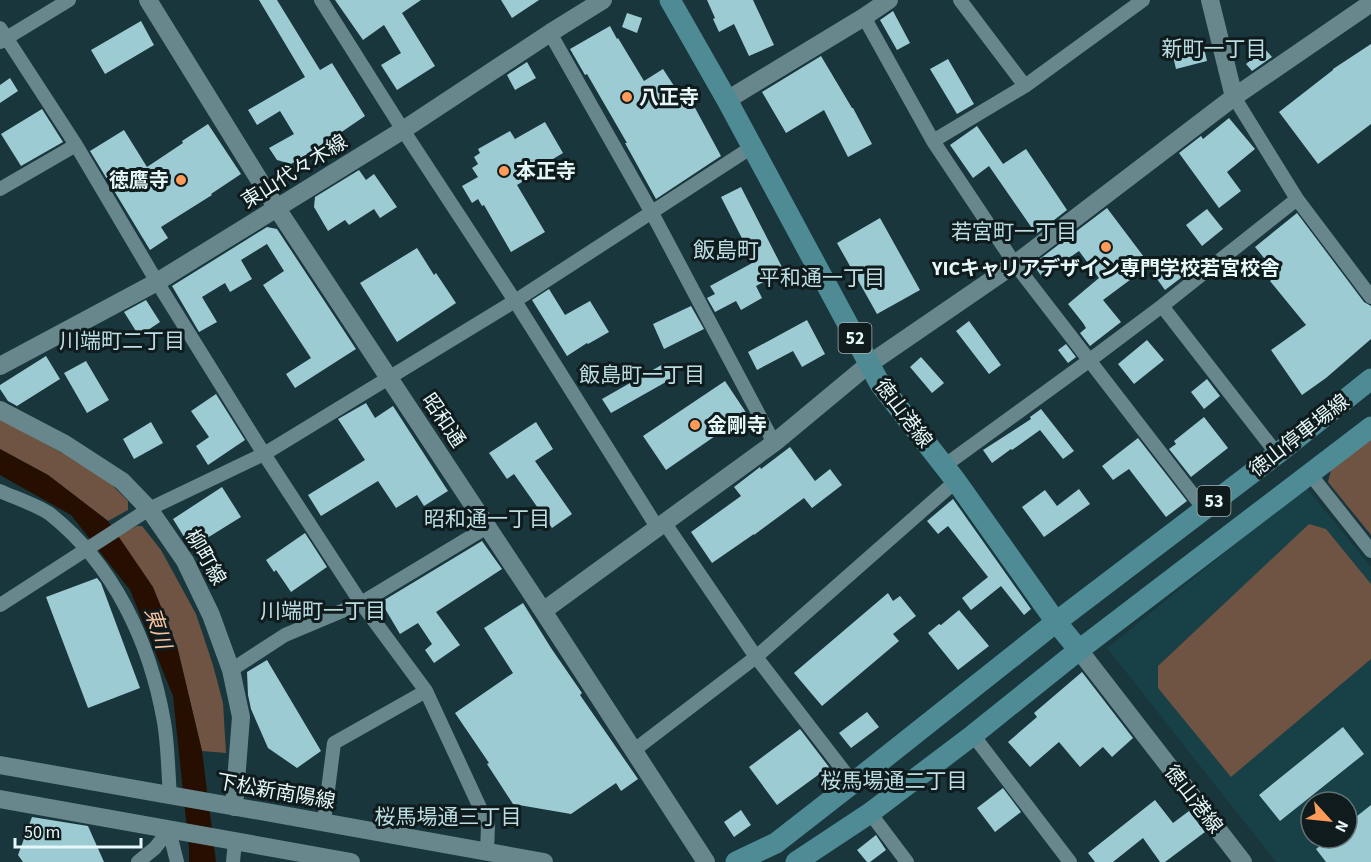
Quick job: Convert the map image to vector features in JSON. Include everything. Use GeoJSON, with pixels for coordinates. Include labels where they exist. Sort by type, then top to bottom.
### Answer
{"type":"FeatureCollection","features":[{"type":"Feature","properties":{"kind":"main road","name":"徳山港線"},"geometry":{"type":"LineString","coordinates":[[670,0],[727,100],[880,384],[950,473],[1056,622],[1079,650]]}},
{"type":"Feature","properties":{"kind":"main road","name":"徳山停車場線"},"geometry":{"type":"LineString","coordinates":[[1056,622],[1277,454],[1371,379]]}},
{"type":"Feature","properties":{"kind":"main road","name":"徳山停車場線"},"geometry":{"type":"LineString","coordinates":[[1079,650],[1371,427]]}},
{"type":"Feature","properties":{"kind":"main road"},"geometry":{"type":"LineString","coordinates":[[736,862],[776,843],[1056,622]]}},
{"type":"Feature","properties":{"kind":"main road"},"geometry":{"type":"LineString","coordinates":[[796,862],[870,813],[973,735],[1079,650]]}},
{"type":"Feature","properties":{"kind":"street"},"geometry":{"type":"LineString","coordinates":[[69,0],[2,36],[76,145],[157,282],[264,454],[361,603],[426,691],[488,825],[487,852]]}},
{"type":"Feature","properties":{"kind":"street","name":"昭和通"},"geometry":{"type":"LineString","coordinates":[[148,0],[276,207],[706,862]]}},
{"type":"Feature","properties":{"kind":"street"},"geometry":{"type":"LineString","coordinates":[[321,0],[403,130],[661,525],[756,657],[853,783]]}},
{"type":"Feature","properties":{"kind":"street","name":"東山代々木線"},"geometry":{"type":"LineString","coordinates":[[0,366],[157,282],[403,130],[603,0]]}},
{"type":"Feature","properties":{"kind":"street"},"geometry":{"type":"LineString","coordinates":[[727,100],[889,0]]}},
{"type":"Feature","properties":{"kind":"street"},"geometry":{"type":"LineString","coordinates":[[960,0],[1025,86]]}},
{"type":"Feature","properties":{"kind":"street"},"geometry":{"type":"LineString","coordinates":[[933,141],[1025,86],[1143,0]]}},
{"type":"Feature","properties":{"kind":"street"},"geometry":{"type":"LineString","coordinates":[[1210,0],[1234,98],[1297,199],[1371,297]]}},
{"type":"Feature","properties":{"kind":"street"},"geometry":{"type":"LineString","coordinates":[[543,611],[774,443],[869,364],[1015,264],[1234,98],[1371,3]]}},
{"type":"Feature","properties":{"kind":"street"},"geometry":{"type":"LineString","coordinates":[[864,17],[933,141],[1015,264],[1204,509]]}},
{"type":"Feature","properties":{"kind":"street"},"geometry":{"type":"LineString","coordinates":[[550,33],[652,213],[774,443]]}},
{"type":"Feature","properties":{"kind":"street"},"geometry":{"type":"LineString","coordinates":[[0,189],[76,145]]}},
{"type":"Feature","properties":{"kind":"street"},"geometry":{"type":"LineString","coordinates":[[0,606],[149,509],[264,454],[515,301],[752,147]]}},
{"type":"Feature","properties":{"kind":"street"},"geometry":{"type":"LineString","coordinates":[[633,751],[756,657],[950,473],[1090,360],[1297,199]]}},
{"type":"Feature","properties":{"kind":"street"},"geometry":{"type":"LineString","coordinates":[[1162,306],[1277,454]]}},
{"type":"Feature","properties":{"kind":"street","name":"柳町線"},"geometry":{"type":"LineString","coordinates":[[0,410],[65,444],[122,481],[149,509],[185,561],[212,615],[231,670],[242,717],[234,807]]}},
{"type":"Feature","properties":{"kind":"street"},"geometry":{"type":"LineString","coordinates":[[1310,474],[1371,551]]}},
{"type":"Feature","properties":{"kind":"street"},"geometry":{"type":"LineString","coordinates":[[0,491],[48,513],[87,549],[117,591],[131,616],[153,675],[164,723],[170,795]]}},
{"type":"Feature","properties":{"kind":"street"},"geometry":{"type":"LineString","coordinates":[[231,670],[285,635],[361,603],[487,527]]}},
{"type":"Feature","properties":{"kind":"street","name":"徳山港線"},"geometry":{"type":"LineString","coordinates":[[1079,650],[1243,862]]}},
{"type":"Feature","properties":{"kind":"street"},"geometry":{"type":"LineString","coordinates":[[324,821],[334,743],[426,691]]}},
{"type":"Feature","properties":{"kind":"street"},"geometry":{"type":"LineString","coordinates":[[973,735],[1070,862]]}},
{"type":"Feature","properties":{"kind":"street","name":"下松新南陽線"},"geometry":{"type":"LineString","coordinates":[[0,765],[544,862]]}},
{"type":"Feature","properties":{"kind":"street"},"geometry":{"type":"LineString","coordinates":[[0,799],[235,841],[314,859],[351,862]]}},
{"type":"Feature","properties":{"kind":"street"},"geometry":{"type":"LineString","coordinates":[[870,813],[907,862]]}},
{"type":"Feature","properties":{"kind":"street"},"geometry":{"type":"LineString","coordinates":[[138,862],[155,848],[169,830]]}},
{"type":"Feature","properties":{"kind":"street"},"geometry":{"type":"LineString","coordinates":[[169,830],[177,862]]}},
{"type":"Feature","properties":{"kind":"street"},"geometry":{"type":"LineString","coordinates":[[233,862],[235,841]]}},
{"type":"Feature","properties":{"kind":"shaded area"},"geometry":{"type":"Polygon","coordinates":[[[0,419],[66,455],[109,482],[128,501],[128,510],[108,521],[48,475],[0,449],[0,419]]]}},
{"type":"Feature","properties":{"kind":"shaded area"},"geometry":{"type":"Polygon","coordinates":[[[1371,437],[1371,535],[1328,482],[1332,466],[1371,437]]]}},
{"type":"Feature","properties":{"kind":"shaded area"},"geometry":{"type":"Polygon","coordinates":[[[1306,487],[1371,567],[1371,862],[1276,862],[1107,648],[1306,487]]]}},
{"type":"Feature","properties":{"kind":"shaded area"},"geometry":{"type":"Polygon","coordinates":[[[1309,524],[1326,529],[1371,584],[1371,659],[1231,777],[1158,688],[1158,666],[1309,524]]]}},
{"type":"Feature","properties":{"kind":"shaded area"},"geometry":{"type":"Polygon","coordinates":[[[137,526],[142,526],[161,550],[196,614],[223,703],[226,753],[202,751],[177,646],[117,536],[137,526]]]}},
{"type":"Feature","properties":{"kind":"water","name":"東川"},"geometry":{"type":"Polygon","coordinates":[[[0,449],[48,475],[108,521],[153,587],[177,646],[202,751],[216,862],[189,862],[173,696],[130,590],[71,515],[0,475],[0,449]]]}},
{"type":"Feature","properties":{"kind":"building"},"geometry":{"type":"Polygon","coordinates":[[[259,0],[277,0],[320,70],[332,63],[365,116],[291,164],[277,160],[269,148],[294,134],[280,111],[257,125],[248,110],[305,77],[259,0]]]}},
{"type":"Feature","properties":{"kind":"building"},"geometry":{"type":"Polygon","coordinates":[[[335,0],[421,0],[402,13],[435,66],[397,90],[381,65],[401,53],[384,25],[363,40],[335,0]]]}},
{"type":"Feature","properties":{"kind":"building"},"geometry":{"type":"Polygon","coordinates":[[[501,0],[539,0],[512,18],[501,0]]]}},
{"type":"Feature","properties":{"kind":"building"},"geometry":{"type":"Polygon","coordinates":[[[707,0],[753,0],[774,45],[749,56],[734,24],[719,32],[707,0]]]}},
{"type":"Feature","properties":{"kind":"building"},"geometry":{"type":"Polygon","coordinates":[[[893,11],[910,43],[897,50],[880,20],[893,11]]]}},
{"type":"Feature","properties":{"kind":"building"},"geometry":{"type":"Polygon","coordinates":[[[627,13],[642,18],[637,33],[622,27],[627,13]]]}},
{"type":"Feature","properties":{"kind":"building"},"geometry":{"type":"Polygon","coordinates":[[[141,21],[154,45],[105,74],[91,50],[141,21]]]}},
{"type":"Feature","properties":{"kind":"building"},"geometry":{"type":"Polygon","coordinates":[[[610,26],[644,81],[663,69],[689,109],[694,106],[721,156],[656,199],[625,143],[627,143],[570,49],[610,26]]]}},
{"type":"Feature","properties":{"kind":"building"},"geometry":{"type":"Polygon","coordinates":[[[1371,44],[1371,124],[1318,164],[1279,112],[1333,69],[1371,44]]]}},
{"type":"Feature","properties":{"kind":"building"},"geometry":{"type":"Polygon","coordinates":[[[1204,48],[1207,61],[1176,69],[1173,56],[1204,48]]]}},
{"type":"Feature","properties":{"kind":"building"},"geometry":{"type":"Polygon","coordinates":[[[1265,49],[1272,57],[1252,71],[1246,64],[1265,49]]]}},
{"type":"Feature","properties":{"kind":"building"},"geometry":{"type":"Polygon","coordinates":[[[821,56],[872,144],[848,157],[824,110],[786,133],[762,92],[821,56]]]}},
{"type":"Feature","properties":{"kind":"building"},"geometry":{"type":"Polygon","coordinates":[[[948,59],[974,104],[957,114],[930,69],[948,59]]]}},
{"type":"Feature","properties":{"kind":"building"},"geometry":{"type":"Polygon","coordinates":[[[527,62],[536,78],[515,90],[507,75],[527,62]]]}},
{"type":"Feature","properties":{"kind":"building"},"geometry":{"type":"Polygon","coordinates":[[[10,78],[18,91],[0,103],[0,85],[10,78]]]}},
{"type":"Feature","properties":{"kind":"building"},"geometry":{"type":"Polygon","coordinates":[[[42,109],[63,142],[21,166],[1,134],[42,109]]]}},
{"type":"Feature","properties":{"kind":"building"},"geometry":{"type":"Polygon","coordinates":[[[1229,118],[1255,149],[1227,172],[1241,191],[1219,208],[1179,153],[1201,136],[1203,139],[1229,118]]]}},
{"type":"Feature","properties":{"kind":"building"},"geometry":{"type":"Polygon","coordinates":[[[545,122],[563,153],[533,171],[535,174],[517,185],[545,232],[511,252],[484,205],[482,206],[478,199],[472,203],[462,186],[478,177],[472,168],[478,164],[474,157],[480,153],[478,149],[510,131],[515,139],[545,122]]]}},
{"type":"Feature","properties":{"kind":"building"},"geometry":{"type":"Polygon","coordinates":[[[208,124],[241,174],[161,227],[168,238],[150,250],[90,151],[124,130],[147,167],[208,124]]]}},
{"type":"Feature","properties":{"kind":"building"},"geometry":{"type":"Polygon","coordinates":[[[977,126],[1003,164],[1026,149],[1067,210],[1036,234],[989,166],[973,178],[950,145],[977,126]]]}},
{"type":"Feature","properties":{"kind":"building"},"geometry":{"type":"Polygon","coordinates":[[[359,170],[366,180],[374,174],[397,207],[380,218],[374,209],[349,225],[345,220],[328,231],[314,207],[315,197],[359,170]]]}},
{"type":"Feature","properties":{"kind":"building"},"geometry":{"type":"Polygon","coordinates":[[[741,187],[784,271],[756,286],[762,298],[741,310],[736,301],[715,312],[707,298],[715,294],[710,286],[754,262],[721,197],[741,187]]]}},
{"type":"Feature","properties":{"kind":"building"},"geometry":{"type":"Polygon","coordinates":[[[1107,208],[1150,265],[1103,300],[1121,322],[1090,346],[1080,333],[1086,328],[1068,304],[1099,278],[1079,251],[1042,277],[1033,264],[1107,208]]]}},
{"type":"Feature","properties":{"kind":"building"},"geometry":{"type":"Polygon","coordinates":[[[1207,209],[1223,229],[1202,246],[1186,225],[1207,209]]]}},
{"type":"Feature","properties":{"kind":"building"},"geometry":{"type":"Polygon","coordinates":[[[1297,213],[1364,302],[1371,306],[1371,339],[1326,378],[1302,395],[1271,350],[1306,325],[1270,281],[1278,275],[1255,247],[1297,213]]]}},
{"type":"Feature","properties":{"kind":"building"},"geometry":{"type":"Polygon","coordinates":[[[880,218],[920,290],[877,314],[837,243],[880,218]]]}},
{"type":"Feature","properties":{"kind":"building"},"geometry":{"type":"Polygon","coordinates":[[[267,227],[277,229],[356,349],[295,388],[286,374],[311,358],[263,285],[284,271],[267,244],[241,260],[252,279],[230,292],[225,283],[202,297],[217,322],[199,332],[172,286],[267,227]]]}},
{"type":"Feature","properties":{"kind":"building"},"geometry":{"type":"Polygon","coordinates":[[[417,248],[456,303],[397,342],[360,283],[417,248]]]}},
{"type":"Feature","properties":{"kind":"building"},"geometry":{"type":"Polygon","coordinates":[[[1172,256],[1186,274],[1165,290],[1152,272],[1172,256]]]}},
{"type":"Feature","properties":{"kind":"building"},"geometry":{"type":"Polygon","coordinates":[[[549,289],[565,315],[590,301],[609,332],[567,356],[532,300],[549,289]]]}},
{"type":"Feature","properties":{"kind":"building"},"geometry":{"type":"Polygon","coordinates":[[[146,300],[160,322],[139,336],[124,312],[146,300]]]}},
{"type":"Feature","properties":{"kind":"building"},"geometry":{"type":"Polygon","coordinates":[[[691,306],[704,329],[664,349],[653,324],[691,306]]]}},
{"type":"Feature","properties":{"kind":"building"},"geometry":{"type":"Polygon","coordinates":[[[807,320],[825,354],[802,367],[793,351],[757,370],[748,352],[807,320]]]}},
{"type":"Feature","properties":{"kind":"building"},"geometry":{"type":"Polygon","coordinates":[[[969,321],[1001,365],[989,374],[956,331],[969,321]]]}},
{"type":"Feature","properties":{"kind":"building"},"geometry":{"type":"Polygon","coordinates":[[[1147,340],[1164,360],[1134,384],[1118,364],[1147,340]]]}},
{"type":"Feature","properties":{"kind":"building"},"geometry":{"type":"Polygon","coordinates":[[[1066,344],[1076,357],[1068,363],[1058,350],[1066,344]]]}},
{"type":"Feature","properties":{"kind":"building"},"geometry":{"type":"Polygon","coordinates":[[[46,356],[60,379],[17,406],[8,401],[0,385],[46,356]]]}},
{"type":"Feature","properties":{"kind":"building"},"geometry":{"type":"Polygon","coordinates":[[[921,357],[944,383],[932,393],[910,367],[921,357]]]}},
{"type":"Feature","properties":{"kind":"building"},"geometry":{"type":"Polygon","coordinates":[[[86,361],[109,400],[87,413],[64,373],[86,361]]]}},
{"type":"Feature","properties":{"kind":"building"},"geometry":{"type":"Polygon","coordinates":[[[665,363],[673,378],[611,413],[602,399],[665,363]]]}},
{"type":"Feature","properties":{"kind":"building"},"geometry":{"type":"Polygon","coordinates":[[[1207,379],[1220,396],[1204,409],[1191,392],[1207,379]]]}},
{"type":"Feature","properties":{"kind":"building","name":"金剛寺"},"geometry":{"type":"Polygon","coordinates":[[[725,381],[747,414],[666,470],[643,436],[725,381]]]}},
{"type":"Feature","properties":{"kind":"building"},"geometry":{"type":"Polygon","coordinates":[[[216,394],[245,440],[208,465],[196,446],[209,437],[191,411],[216,394]]]}},
{"type":"Feature","properties":{"kind":"building"},"geometry":{"type":"Polygon","coordinates":[[[366,403],[375,418],[393,406],[448,491],[424,506],[417,495],[396,508],[378,481],[321,516],[308,495],[365,460],[338,419],[366,403]]]}},
{"type":"Feature","properties":{"kind":"building"},"geometry":{"type":"Polygon","coordinates":[[[1041,409],[1074,451],[1063,459],[1040,430],[992,463],[983,450],[1031,419],[1030,417],[1041,409]]]}},
{"type":"Feature","properties":{"kind":"building"},"geometry":{"type":"Polygon","coordinates":[[[1204,417],[1228,448],[1191,477],[1169,449],[1176,444],[1174,441],[1204,417]]]}},
{"type":"Feature","properties":{"kind":"building"},"geometry":{"type":"Polygon","coordinates":[[[151,422],[163,443],[134,459],[123,439],[151,422]]]}},
{"type":"Feature","properties":{"kind":"building"},"geometry":{"type":"Polygon","coordinates":[[[536,422],[553,449],[535,461],[572,514],[552,528],[514,474],[507,479],[489,453],[536,422]]]}},
{"type":"Feature","properties":{"kind":"building"},"geometry":{"type":"Polygon","coordinates":[[[1138,438],[1187,501],[1166,517],[1129,469],[1113,480],[1102,466],[1138,438]]]}},
{"type":"Feature","properties":{"kind":"building"},"geometry":{"type":"Polygon","coordinates":[[[790,447],[815,481],[830,469],[842,485],[812,508],[804,498],[712,563],[691,532],[741,496],[734,487],[790,447]]]}},
{"type":"Feature","properties":{"kind":"building"},"geometry":{"type":"Polygon","coordinates":[[[222,487],[241,517],[191,548],[173,519],[222,487]]]}},
{"type":"Feature","properties":{"kind":"building"},"geometry":{"type":"Polygon","coordinates":[[[1079,489],[1090,504],[1044,537],[1022,507],[1045,490],[1057,506],[1079,489]]]}},
{"type":"Feature","properties":{"kind":"building"},"geometry":{"type":"Polygon","coordinates":[[[953,499],[1031,609],[1024,615],[1001,586],[971,610],[962,598],[988,577],[948,526],[938,534],[927,521],[953,499]]]}},
{"type":"Feature","properties":{"kind":"building"},"geometry":{"type":"Polygon","coordinates":[[[305,533],[327,567],[291,592],[266,560],[305,533]]]}},
{"type":"Feature","properties":{"kind":"building"},"geometry":{"type":"Polygon","coordinates":[[[482,541],[502,569],[436,612],[460,645],[434,663],[425,650],[432,644],[418,623],[400,634],[381,602],[482,541]]]}},
{"type":"Feature","properties":{"kind":"building"},"geometry":{"type":"Polygon","coordinates":[[[97,578],[101,583],[140,688],[88,708],[46,597],[97,578]]]}},
{"type":"Feature","properties":{"kind":"building"},"geometry":{"type":"Polygon","coordinates":[[[888,593],[893,601],[900,596],[916,616],[893,634],[899,641],[822,706],[794,673],[888,593]]]}},
{"type":"Feature","properties":{"kind":"building"},"geometry":{"type":"Polygon","coordinates":[[[523,603],[582,693],[580,695],[638,779],[621,791],[616,783],[571,814],[513,804],[455,713],[513,673],[484,628],[523,603]]]}},
{"type":"Feature","properties":{"kind":"building"},"geometry":{"type":"Polygon","coordinates":[[[959,610],[989,646],[958,670],[928,633],[959,610]]]}},
{"type":"Feature","properties":{"kind":"building"},"geometry":{"type":"Polygon","coordinates":[[[267,660],[321,751],[297,768],[268,748],[251,709],[247,672],[267,660]]]}},
{"type":"Feature","properties":{"kind":"building"},"geometry":{"type":"Polygon","coordinates":[[[1082,672],[1133,738],[1112,757],[1103,747],[1080,767],[1059,742],[1030,767],[1008,742],[1037,717],[1034,713],[1082,672]]]}},
{"type":"Feature","properties":{"kind":"building"},"geometry":{"type":"Polygon","coordinates":[[[867,712],[879,727],[851,748],[839,733],[867,712]]]}},
{"type":"Feature","properties":{"kind":"building"},"geometry":{"type":"Polygon","coordinates":[[[1343,727],[1364,754],[1319,790],[1299,790],[1299,806],[1280,821],[1259,795],[1343,727]]]}},
{"type":"Feature","properties":{"kind":"building"},"geometry":{"type":"Polygon","coordinates":[[[800,729],[829,767],[777,805],[749,767],[800,729]]]}},
{"type":"Feature","properties":{"kind":"building"},"geometry":{"type":"Polygon","coordinates":[[[1003,788],[1021,812],[995,832],[977,808],[1003,788]]]}},
{"type":"Feature","properties":{"kind":"building"},"geometry":{"type":"Polygon","coordinates":[[[1155,800],[1173,823],[1189,811],[1205,832],[1165,862],[1160,862],[1143,838],[1113,862],[1095,862],[1088,853],[1155,800]]]}},
{"type":"Feature","properties":{"kind":"building"},"geometry":{"type":"Polygon","coordinates":[[[1371,805],[1371,862],[1326,862],[1317,850],[1359,850],[1359,814],[1371,805]]]}},
{"type":"Feature","properties":{"kind":"building"},"geometry":{"type":"Polygon","coordinates":[[[741,810],[751,825],[734,837],[724,822],[741,810]]]}},
{"type":"Feature","properties":{"kind":"building"},"geometry":{"type":"Polygon","coordinates":[[[32,817],[88,826],[104,862],[23,862],[18,855],[32,817]]]}},
{"type":"Feature","properties":{"kind":"building"},"geometry":{"type":"Polygon","coordinates":[[[876,835],[886,850],[867,862],[857,850],[876,835]]]}},
{"type":"Feature","properties":{"kind":"place","name":"八正寺"},"geometry":{"type":"Point","coordinates":[627,97]}},
{"type":"Feature","properties":{"kind":"place","name":"本正寺"},"geometry":{"type":"Point","coordinates":[504,171]}},
{"type":"Feature","properties":{"kind":"place","name":"徳鷹寺"},"geometry":{"type":"Point","coordinates":[181,180]}},
{"type":"Feature","properties":{"kind":"place","name":"YICキャリアデザイン専門学校若宮校舎"},"geometry":{"type":"Point","coordinates":[1106,247]}},
{"type":"Feature","properties":{"kind":"place","name":"金剛寺"},"geometry":{"type":"Point","coordinates":[695,425]}},
{"type":"Feature","properties":{"kind":"district","name":"新町一丁目"},"geometry":{"type":"Point","coordinates":[1214,49]}},
{"type":"Feature","properties":{"kind":"district","name":"若宮町一丁目"},"geometry":{"type":"Point","coordinates":[1014,232]}},
{"type":"Feature","properties":{"kind":"district","name":"飯島町"},"geometry":{"type":"Point","coordinates":[726,250]}},
{"type":"Feature","properties":{"kind":"district","name":"平和通一丁目"},"geometry":{"type":"Point","coordinates":[822,278]}},
{"type":"Feature","properties":{"kind":"district","name":"川端町二丁目"},"geometry":{"type":"Point","coordinates":[122,341]}},
{"type":"Feature","properties":{"kind":"district","name":"飯島町一丁目"},"geometry":{"type":"Point","coordinates":[642,375]}},
{"type":"Feature","properties":{"kind":"district","name":"昭和通一丁目"},"geometry":{"type":"Point","coordinates":[487,519]}},
{"type":"Feature","properties":{"kind":"district","name":"川端町一丁目"},"geometry":{"type":"Point","coordinates":[323,611]}},
{"type":"Feature","properties":{"kind":"district","name":"桜馬場通二丁目"},"geometry":{"type":"Point","coordinates":[894,781]}},
{"type":"Feature","properties":{"kind":"district","name":"桜馬場通三丁目"},"geometry":{"type":"Point","coordinates":[448,817]}}]}
